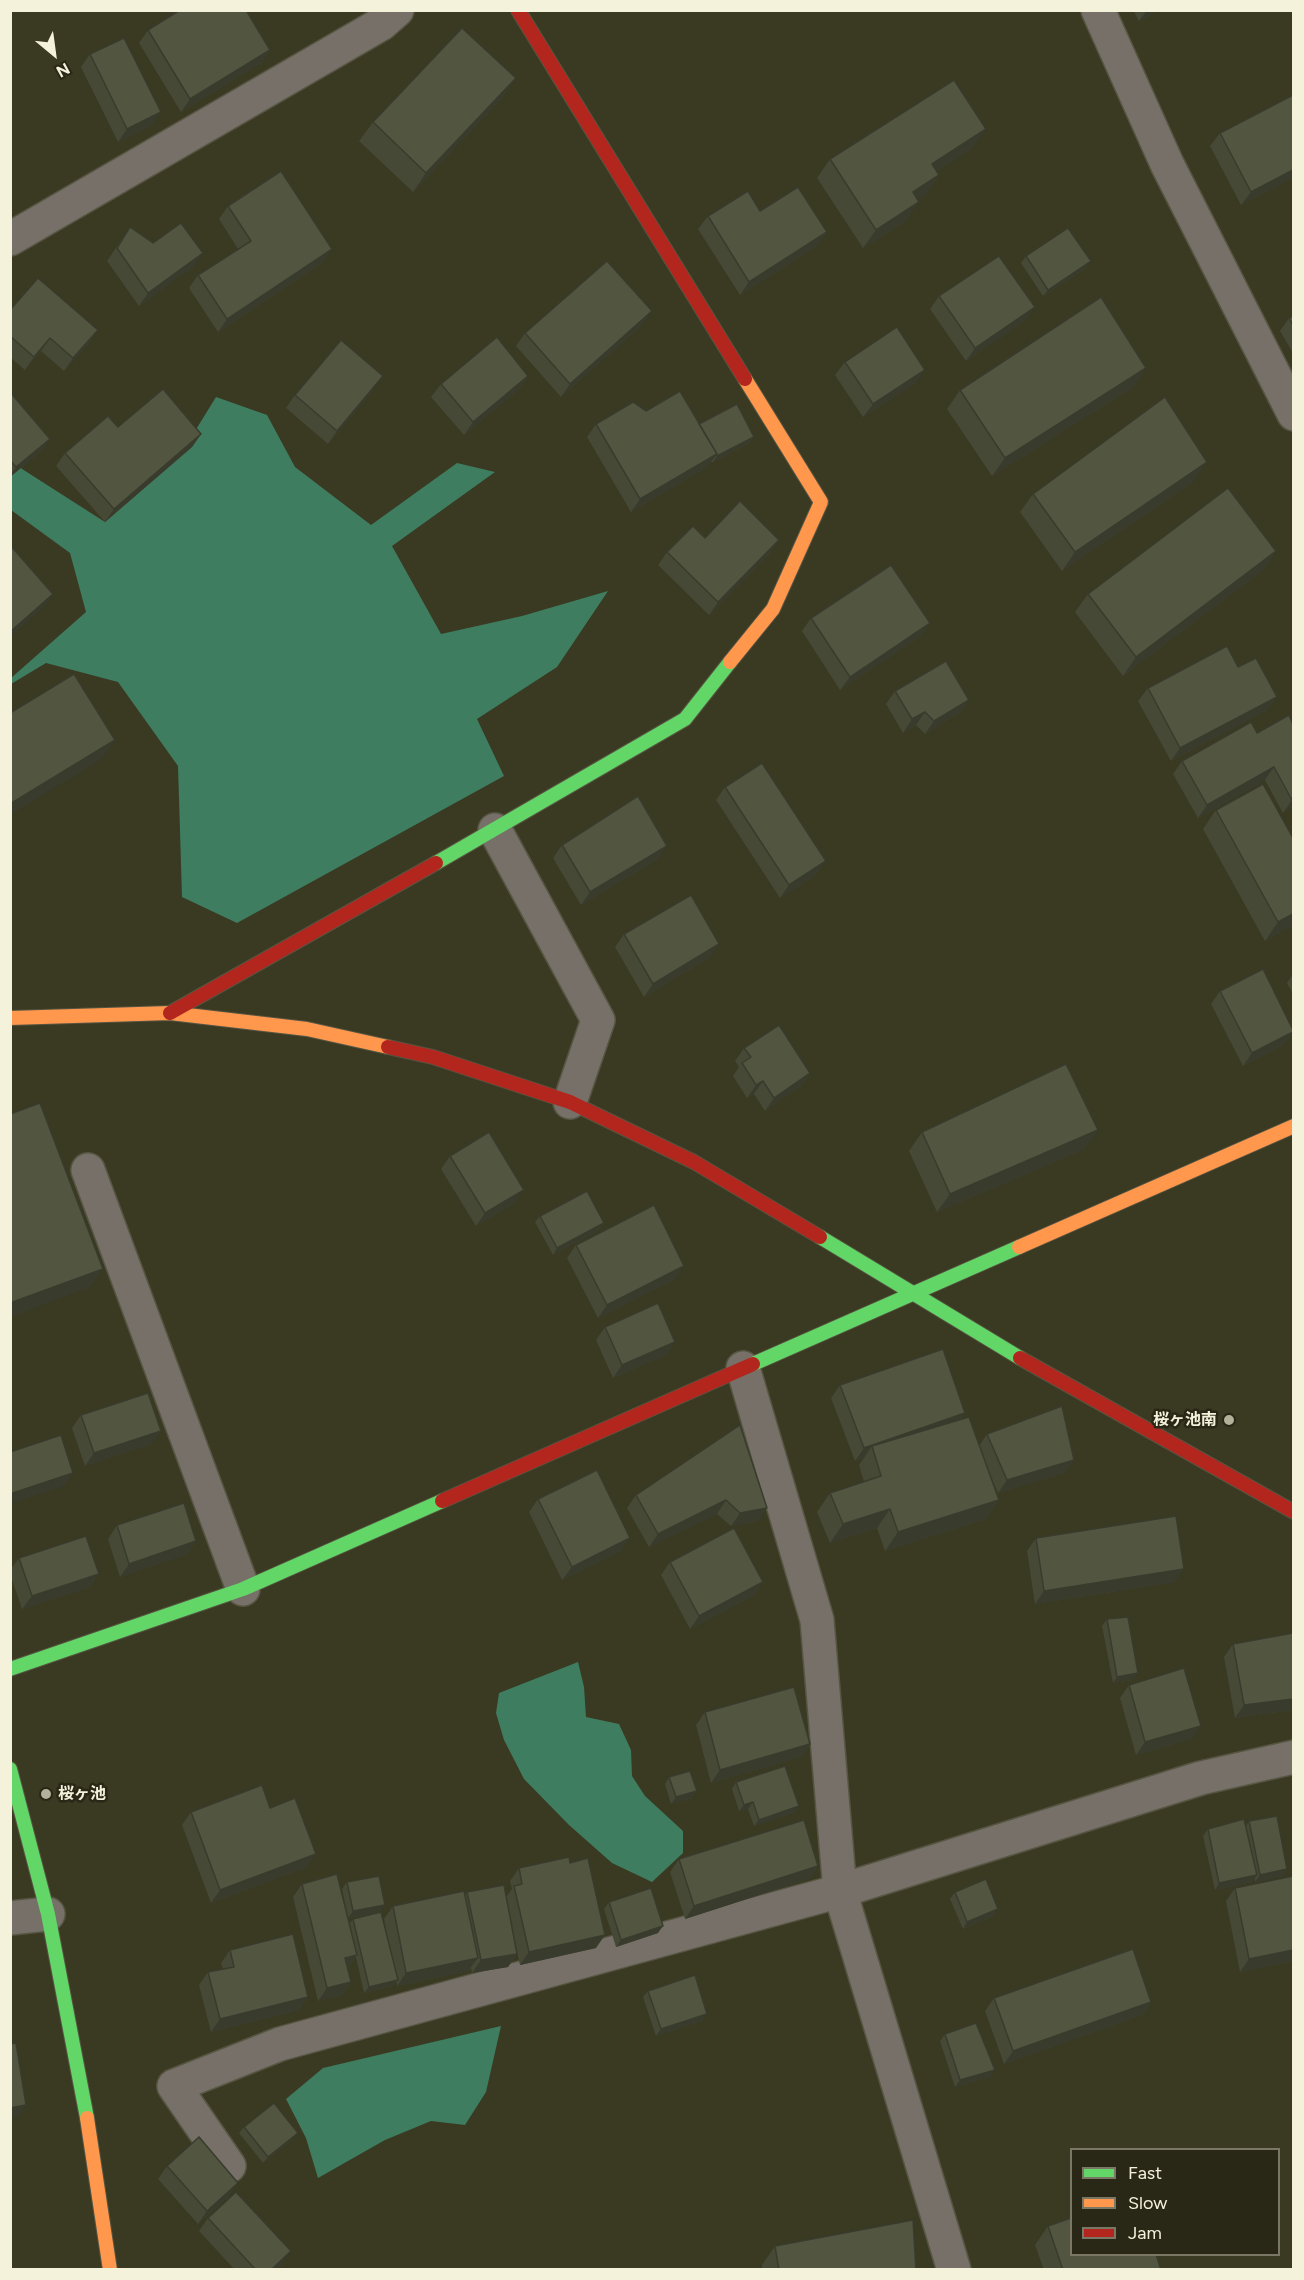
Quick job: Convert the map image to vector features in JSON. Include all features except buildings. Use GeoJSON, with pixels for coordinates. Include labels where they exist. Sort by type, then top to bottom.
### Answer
{"type":"FeatureCollection","features":[{"type":"Feature","properties":{"kind":"street"},"geometry":{"type":"LineString","coordinates":[[10,239],[381,24],[397,10]]}},
{"type":"Feature","properties":{"kind":"street"},"geometry":{"type":"LineString","coordinates":[[170,1013],[495,830],[685,719],[773,609],[821,502],[518,10]]}},
{"type":"Feature","properties":{"kind":"street"},"geometry":{"type":"LineString","coordinates":[[1098,10],[1167,164],[1293,414]]}},
{"type":"Feature","properties":{"kind":"street"},"geometry":{"type":"LineString","coordinates":[[495,830],[598,1020],[570,1102]]}},
{"type":"Feature","properties":{"kind":"street"},"geometry":{"type":"LineString","coordinates":[[10,1018],[170,1013],[307,1029],[433,1057],[570,1102],[694,1162],[1029,1364],[1293,1512]]}},
{"type":"Feature","properties":{"kind":"street"},"geometry":{"type":"LineString","coordinates":[[10,1669],[243,1588],[1293,1126]]}},
{"type":"Feature","properties":{"kind":"street"},"geometry":{"type":"LineString","coordinates":[[88,1170],[243,1588]]}},
{"type":"Feature","properties":{"kind":"street"},"geometry":{"type":"LineString","coordinates":[[743,1368],[817,1620],[840,1891],[954,2270]]}},
{"type":"Feature","properties":{"kind":"street"},"geometry":{"type":"LineString","coordinates":[[230,2166],[174,2086],[280,2044],[840,1891],[1201,1778],[1293,1757]]}},
{"type":"Feature","properties":{"kind":"street"},"geometry":{"type":"LineString","coordinates":[[10,1769],[48,1914],[93,2151],[110,2270]]}},
{"type":"Feature","properties":{"kind":"street"},"geometry":{"type":"LineString","coordinates":[[10,1918],[48,1914]]}},
{"type":"Feature","properties":{"kind":"green space"},"geometry":{"type":"Polygon","coordinates":[[[216,397],[267,415],[295,467],[371,525],[457,463],[495,472],[392,546],[441,634],[522,616],[608,591],[557,667],[477,719],[504,776],[237,923],[182,897],[178,766],[118,682],[46,663],[11,684],[11,678],[86,612],[70,553],[11,510],[10,454],[19,467],[105,522],[187,444],[216,397]]]}},
{"type":"Feature","properties":{"kind":"green space"},"geometry":{"type":"Polygon","coordinates":[[[578,1662],[584,1687],[586,1717],[619,1724],[631,1750],[632,1776],[645,1796],[683,1831],[683,1853],[652,1882],[612,1863],[569,1825],[524,1779],[504,1740],[496,1713],[499,1693],[578,1662]]]}},
{"type":"Feature","properties":{"kind":"green space"},"geometry":{"type":"Polygon","coordinates":[[[501,2026],[486,2092],[465,2125],[431,2121],[385,2140],[318,2178],[306,2138],[286,2099],[323,2068],[501,2026]]]}},
{"type":"Feature","properties":{"kind":"traffic: fast"},"geometry":{"type":"LineString","coordinates":[[436,863],[685,719],[730,662]]}},
{"type":"Feature","properties":{"kind":"traffic: fast"},"geometry":{"type":"LineString","coordinates":[[820,1237],[1020,1358]]}},
{"type":"Feature","properties":{"kind":"traffic: fast"},"geometry":{"type":"LineString","coordinates":[[753,1364],[1019,1247]]}},
{"type":"Feature","properties":{"kind":"traffic: fast"},"geometry":{"type":"LineString","coordinates":[[10,1669],[243,1589],[442,1501]]}},
{"type":"Feature","properties":{"kind":"traffic: fast"},"geometry":{"type":"LineString","coordinates":[[10,1769],[48,1914],[87,2118]]}},
{"type":"Feature","properties":{"kind":"traffic: slow"},"geometry":{"type":"LineString","coordinates":[[730,662],[773,609],[821,502],[745,379]]}},
{"type":"Feature","properties":{"kind":"traffic: slow"},"geometry":{"type":"LineString","coordinates":[[10,1018],[170,1013],[307,1029],[388,1047]]}},
{"type":"Feature","properties":{"kind":"traffic: slow"},"geometry":{"type":"LineString","coordinates":[[1019,1247],[1294,1126]]}},
{"type":"Feature","properties":{"kind":"traffic: slow"},"geometry":{"type":"LineString","coordinates":[[87,2118],[110,2270]]}},
{"type":"Feature","properties":{"kind":"traffic: jam"},"geometry":{"type":"LineString","coordinates":[[518,10],[745,379]]}},
{"type":"Feature","properties":{"kind":"traffic: jam"},"geometry":{"type":"LineString","coordinates":[[170,1013],[436,863]]}},
{"type":"Feature","properties":{"kind":"traffic: jam"},"geometry":{"type":"LineString","coordinates":[[388,1047],[433,1057],[570,1102],[694,1162],[820,1237]]}},
{"type":"Feature","properties":{"kind":"traffic: jam"},"geometry":{"type":"LineString","coordinates":[[1020,1358],[1294,1512]]}},
{"type":"Feature","properties":{"kind":"traffic: jam"},"geometry":{"type":"LineString","coordinates":[[442,1501],[753,1364]]}},
{"type":"Feature","properties":{"kind":"place","name":"桜ヶ池南"},"geometry":{"type":"Point","coordinates":[1229,1420]}},
{"type":"Feature","properties":{"kind":"place","name":"桜ヶ池"},"geometry":{"type":"Point","coordinates":[46,1794]}}]}
